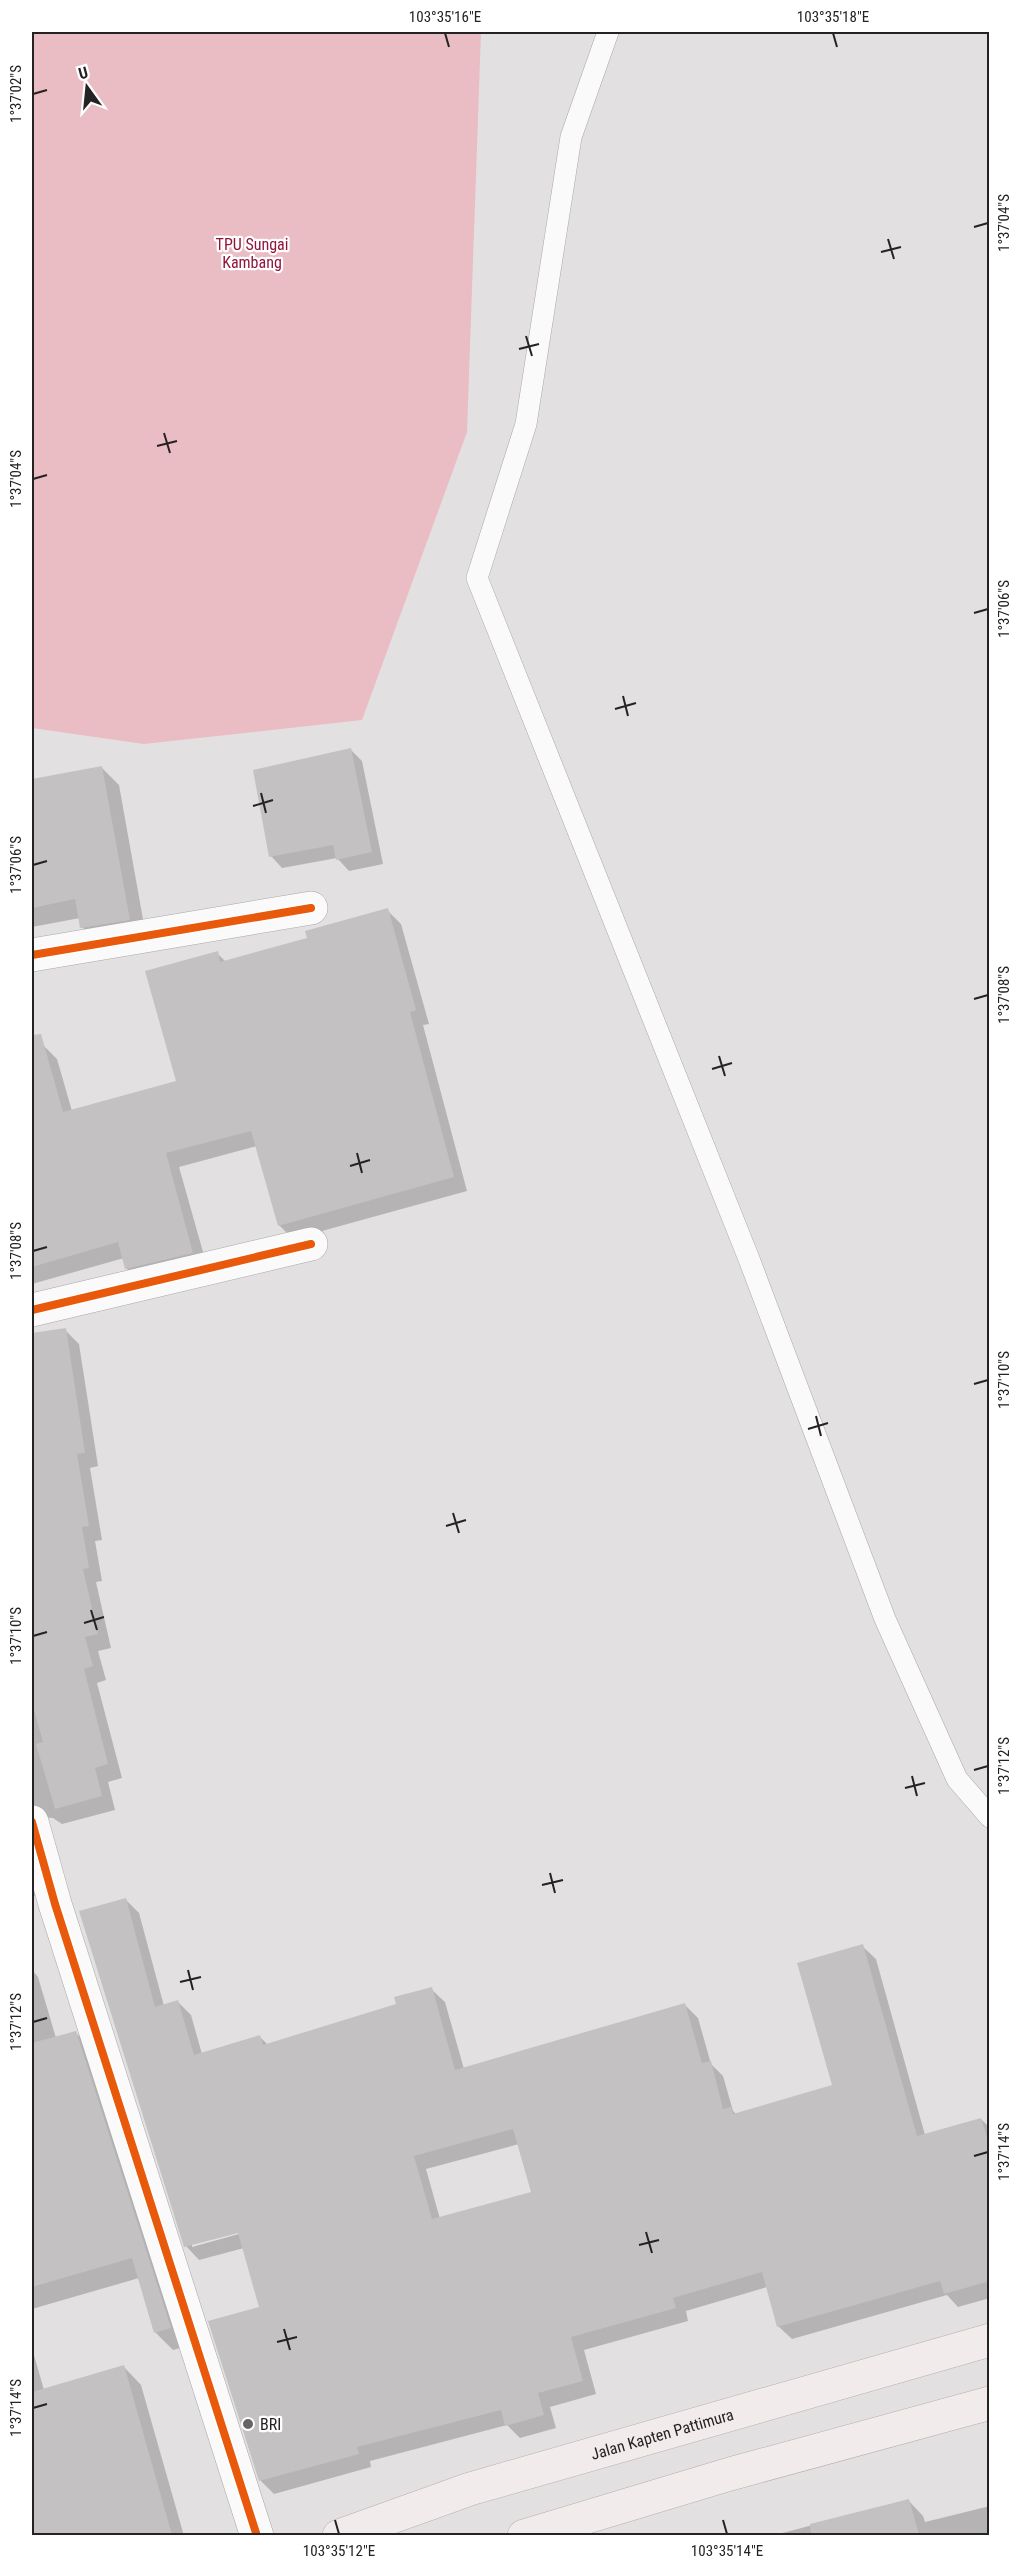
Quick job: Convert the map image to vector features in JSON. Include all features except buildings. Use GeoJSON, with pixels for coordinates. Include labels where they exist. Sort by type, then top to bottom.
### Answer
{"type":"FeatureCollection","features":[{"type":"Feature","properties":{"kind":"main road","name":"Jalan Kapten Pattimura"},"geometry":{"type":"LineString","coordinates":[[339,2535],[470,2489],[990,2340]]}},
{"type":"Feature","properties":{"kind":"main road"},"geometry":{"type":"LineString","coordinates":[[524,2535],[730,2474],[990,2403]]}},
{"type":"Feature","properties":{"kind":"street"},"geometry":{"type":"LineString","coordinates":[[32,955],[311,908]]}},
{"type":"Feature","properties":{"kind":"street"},"geometry":{"type":"LineString","coordinates":[[32,1310],[311,1244]]}},
{"type":"Feature","properties":{"kind":"street"},"geometry":{"type":"LineString","coordinates":[[35,1837],[257,2535]]}},
{"type":"Feature","properties":{"kind":"lane"},"geometry":{"type":"LineString","coordinates":[[608,32],[571,137],[526,424],[477,578],[748,1259],[885,1619],[957,1779],[990,1817]]}},
{"type":"Feature","properties":{"kind":"green space","name":"TPU Sungai Kambang"},"geometry":{"type":"Polygon","coordinates":[[[32,32],[481,32],[467,432],[362,720],[144,744],[32,728],[32,32]]]}},
{"type":"Feature","properties":{"kind":"cycle path"},"geometry":{"type":"LineString","coordinates":[[32,955],[311,908]]}},
{"type":"Feature","properties":{"kind":"cycle path"},"geometry":{"type":"LineString","coordinates":[[32,1310],[311,1244]]}},
{"type":"Feature","properties":{"kind":"cycle path"},"geometry":{"type":"LineString","coordinates":[[32,1822],[55,1904],[257,2536]]}},
{"type":"Feature","properties":{"kind":"place","name":"BRI"},"geometry":{"type":"Point","coordinates":[248,2424]}}]}
